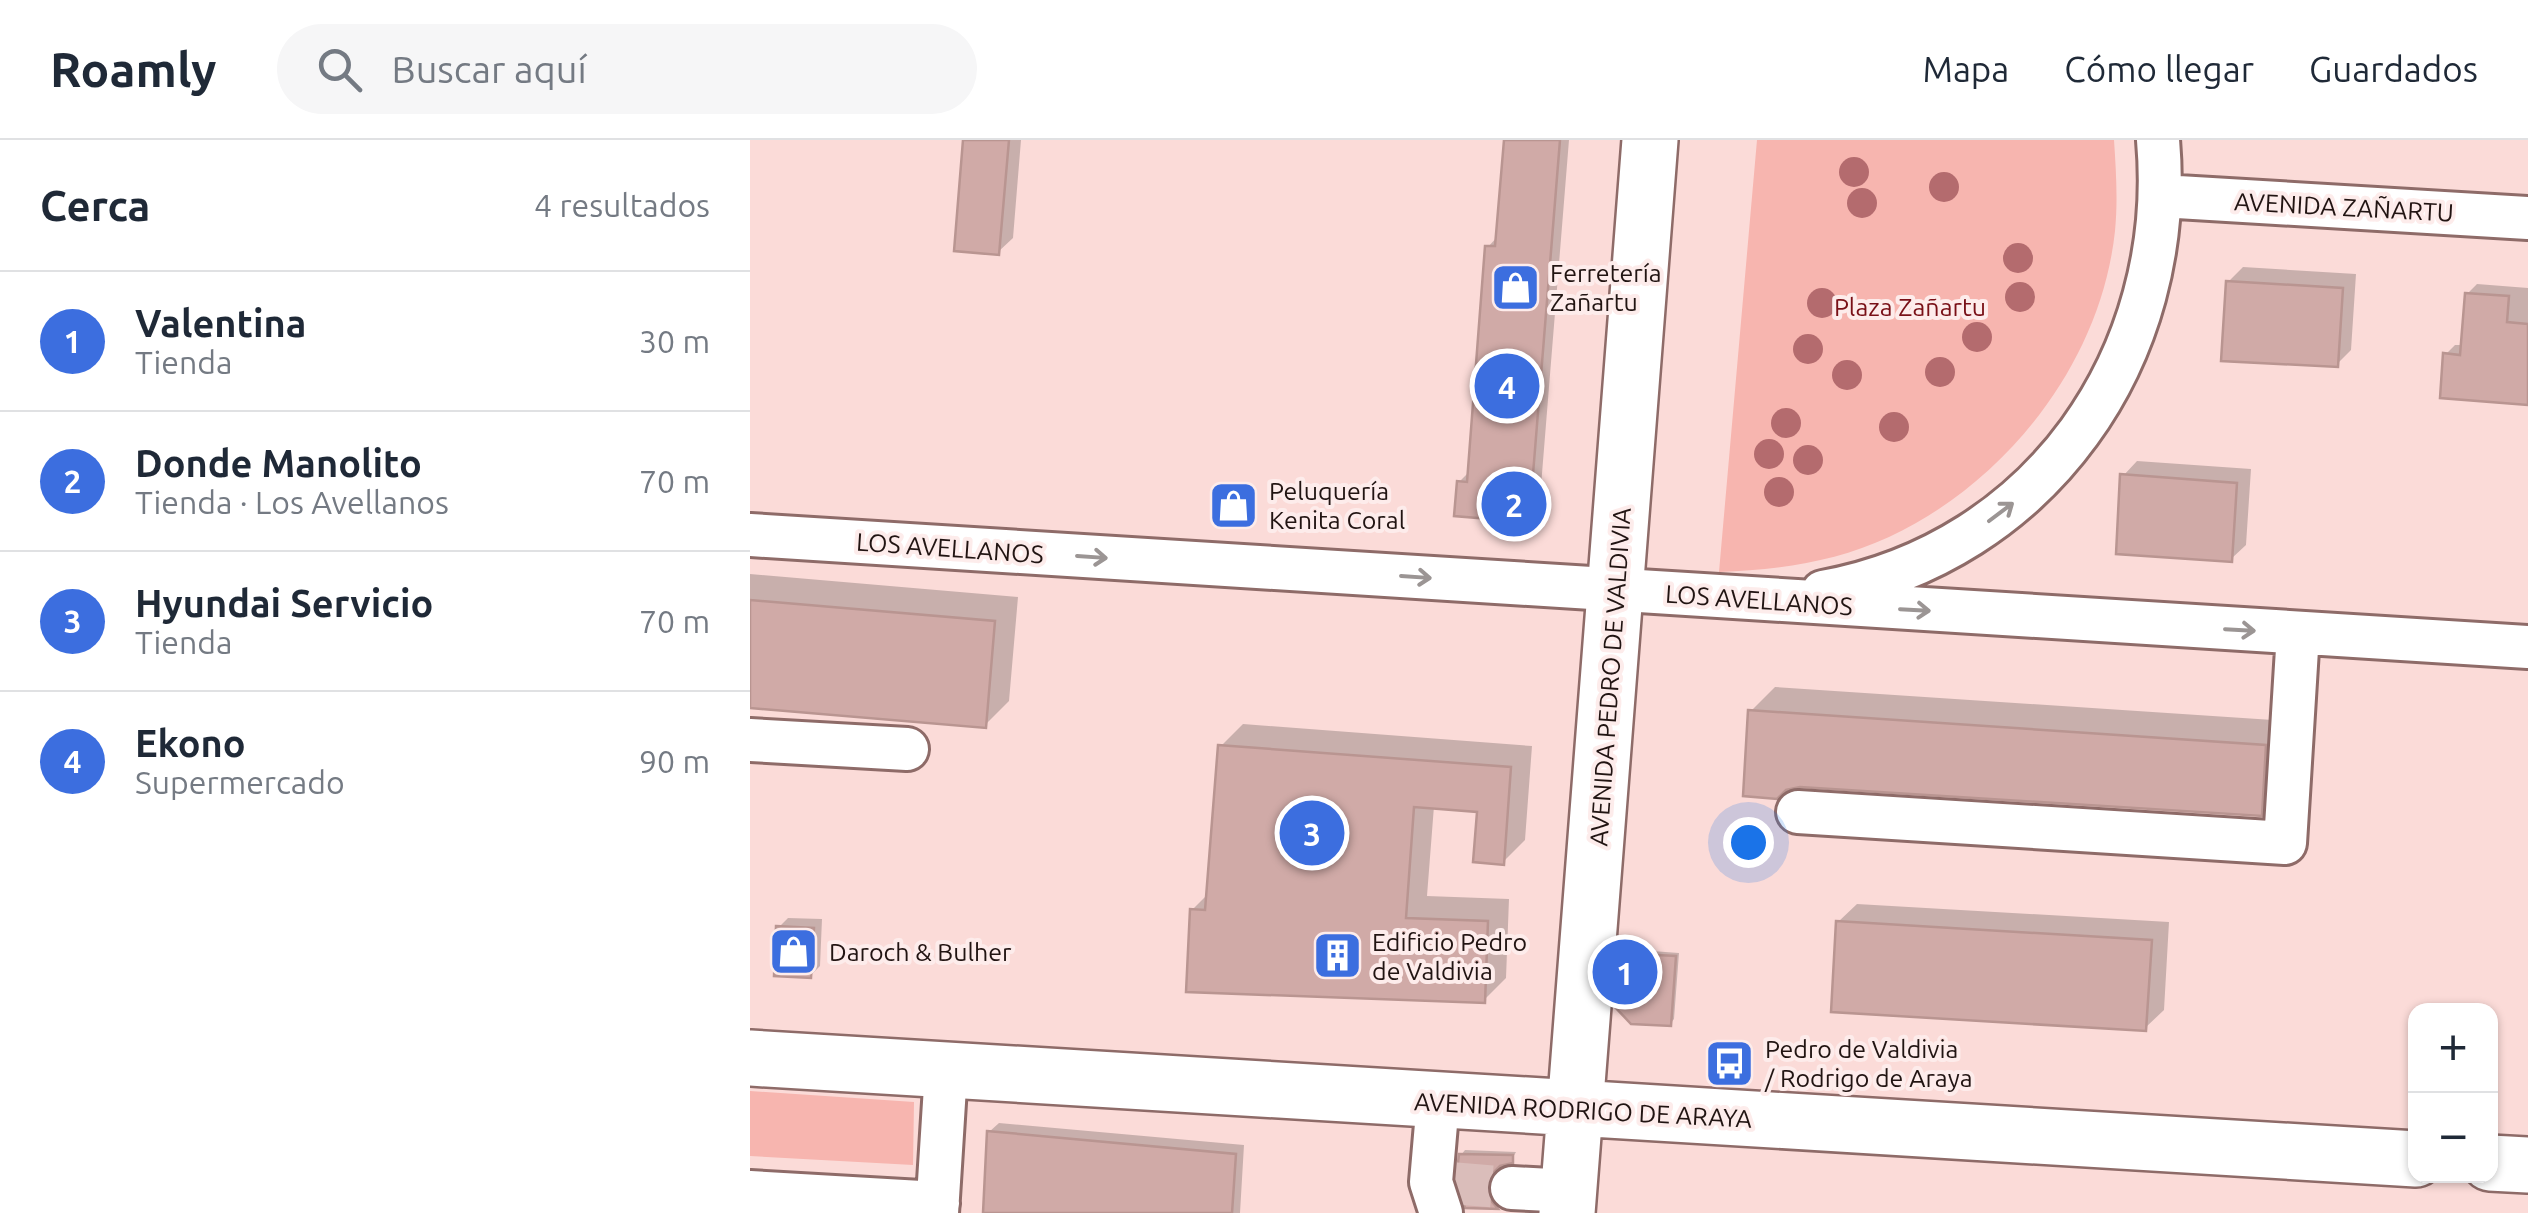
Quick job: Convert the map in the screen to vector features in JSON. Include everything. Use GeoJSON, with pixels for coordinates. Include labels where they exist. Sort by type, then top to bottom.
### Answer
{"type":"FeatureCollection","features":[{"type":"Feature","properties":{"kind":"main road","name":"AVENIDA PEDRO DE VALDIVIA"},"geometry":{"type":"LineString","coordinates":[[1568,1202],[1650,140]]}},
{"type":"Feature","properties":{"kind":"main road","name":"AVENIDA RODRIGO DE ARAYA"},"geometry":{"type":"LineString","coordinates":[[750,1058],[2408,1158]]}},
{"type":"Feature","properties":{"kind":"main road"},"geometry":{"type":"LineString","coordinates":[[2498,1163],[2528,1165]]}},
{"type":"Feature","properties":{"kind":"street"},"geometry":{"type":"LineString","coordinates":[[1748,600],[1821,593],[1891,574],[1968,536],[2037,482],[2092,415],[2121,364],[2150,283],[2161,196],[2158,140]]}},
{"type":"Feature","properties":{"kind":"street","name":"AVENIDA ZAÑARTU"},"geometry":{"type":"LineString","coordinates":[[2161,196],[2528,218]]}},
{"type":"Feature","properties":{"kind":"street","name":"LOS AVELLANOS"},"geometry":{"type":"LineString","coordinates":[[750,535],[2528,647]]}},
{"type":"Feature","properties":{"kind":"street"},"geometry":{"type":"LineString","coordinates":[[1798,812],[2285,843],[2298,633]]}},
{"type":"Feature","properties":{"kind":"street"},"geometry":{"type":"LineString","coordinates":[[750,740],[906,748]]}},
{"type":"Feature","properties":{"kind":"street"},"geometry":{"type":"LineString","coordinates":[[750,1192],[938,1208],[946,1071]]}},
{"type":"Feature","properties":{"kind":"street"},"geometry":{"type":"LineString","coordinates":[[1438,1101],[1440,1192]]}},
{"type":"Feature","properties":{"kind":"street"},"geometry":{"type":"LineString","coordinates":[[1502,1203],[1568,1202]]}},
{"type":"Feature","properties":{"kind":"green space","name":"Plaza Zañartu"},"geometry":{"type":"Polygon","coordinates":[[[1757,140],[2114,140],[2115,231],[2106,280],[2068,371],[2009,451],[1972,484],[1932,513],[1869,546],[1806,563],[1719,572],[1757,140]]]}},
{"type":"Feature","properties":{"kind":"green space"},"geometry":{"type":"Polygon","coordinates":[[[750,1091],[914,1102],[913,1165],[750,1156],[750,1091]]]}},
{"type":"Feature","properties":{"kind":"building"},"geometry":{"type":"Polygon","coordinates":[[[963,140],[1009,140],[999,255],[954,251],[963,140]]]}},
{"type":"Feature","properties":{"kind":"building"},"geometry":{"type":"Polygon","coordinates":[[[1504,140],[1560,140],[1531,499],[1513,521],[1454,516],[1457,481],[1467,482],[1485,246],[1495,246],[1504,140]]]}},
{"type":"Feature","properties":{"kind":"building"},"geometry":{"type":"Polygon","coordinates":[[[2226,281],[2343,288],[2338,367],[2221,361],[2226,281]]]}},
{"type":"Feature","properties":{"kind":"building"},"geometry":{"type":"Polygon","coordinates":[[[2465,293],[2509,296],[2507,322],[2528,324],[2528,405],[2440,398],[2443,353],[2460,355],[2465,293]]]}},
{"type":"Feature","properties":{"kind":"building"},"geometry":{"type":"Polygon","coordinates":[[[2120,474],[2237,483],[2232,562],[2116,554],[2120,474]]]}},
{"type":"Feature","properties":{"kind":"building"},"geometry":{"type":"Polygon","coordinates":[[[750,600],[995,621],[986,728],[750,708],[750,600]]]}},
{"type":"Feature","properties":{"kind":"building"},"geometry":{"type":"Polygon","coordinates":[[[1748,710],[2266,745],[2262,816],[1800,787],[1786,790],[1777,799],[1743,796],[1748,710]]]}},
{"type":"Feature","properties":{"kind":"building"},"geometry":{"type":"Polygon","coordinates":[[[1218,745],[1511,767],[1504,865],[1473,862],[1477,812],[1414,807],[1406,918],[1488,921],[1485,1003],[1186,992],[1190,909],[1205,910],[1218,745]]]}},
{"type":"Feature","properties":{"kind":"building"},"geometry":{"type":"Polygon","coordinates":[[[1836,921],[2152,940],[2146,1031],[1831,1012],[1836,921]]]}},
{"type":"Feature","properties":{"kind":"building","name":"Daroch & Bulher"},"geometry":{"type":"Polygon","coordinates":[[[776,926],[814,928],[811,978],[774,976],[776,926]]]}},
{"type":"Feature","properties":{"kind":"building"},"geometry":{"type":"Polygon","coordinates":[[[1618,953],[1676,956],[1671,1026],[1631,1024],[1614,1006],[1618,953]]]}},
{"type":"Feature","properties":{"kind":"building"},"geometry":{"type":"Polygon","coordinates":[[[987,1131],[1236,1154],[1232,1213],[983,1213],[987,1131]]]}},
{"type":"Feature","properties":{"kind":"building"},"geometry":{"type":"Polygon","coordinates":[[[1459,1154],[1513,1155],[1513,1163],[1500,1166],[1487,1186],[1489,1198],[1498,1209],[1465,1208],[1456,1179],[1459,1154]]]}},
{"type":"Feature","properties":{"kind":"tunnel"},"geometry":{"type":"LineString","coordinates":[[1450,1183],[1512,1188]]}},
{"type":"Feature","properties":{"kind":"place","name":"Ferretería Zañartu"},"geometry":{"type":"Point","coordinates":[1515,287]}},
{"type":"Feature","properties":{"kind":"place","name":"Ekono"},"geometry":{"type":"Point","coordinates":[1507,386]}},
{"type":"Feature","properties":{"kind":"place","name":"Donde Manolito"},"geometry":{"type":"Point","coordinates":[1514,504]}},
{"type":"Feature","properties":{"kind":"place","name":"Peluquería Kenita Coral"},"geometry":{"type":"Point","coordinates":[1234,505]}},
{"type":"Feature","properties":{"kind":"place","name":"Hyundai Servicio"},"geometry":{"type":"Point","coordinates":[1312,833]}},
{"type":"Feature","properties":{"kind":"place","name":"Daroch & Bulher"},"geometry":{"type":"Point","coordinates":[794,952]}},
{"type":"Feature","properties":{"kind":"place","name":"Edificio Pedro de Valdivia"},"geometry":{"type":"Point","coordinates":[1337,956]}},
{"type":"Feature","properties":{"kind":"place","name":"Valentina"},"geometry":{"type":"Point","coordinates":[1625,972]}},
{"type":"Feature","properties":{"kind":"place","name":"Pedro de Valdivia / Rodrigo de Araya"},"geometry":{"type":"Point","coordinates":[1730,1063]}}]}
